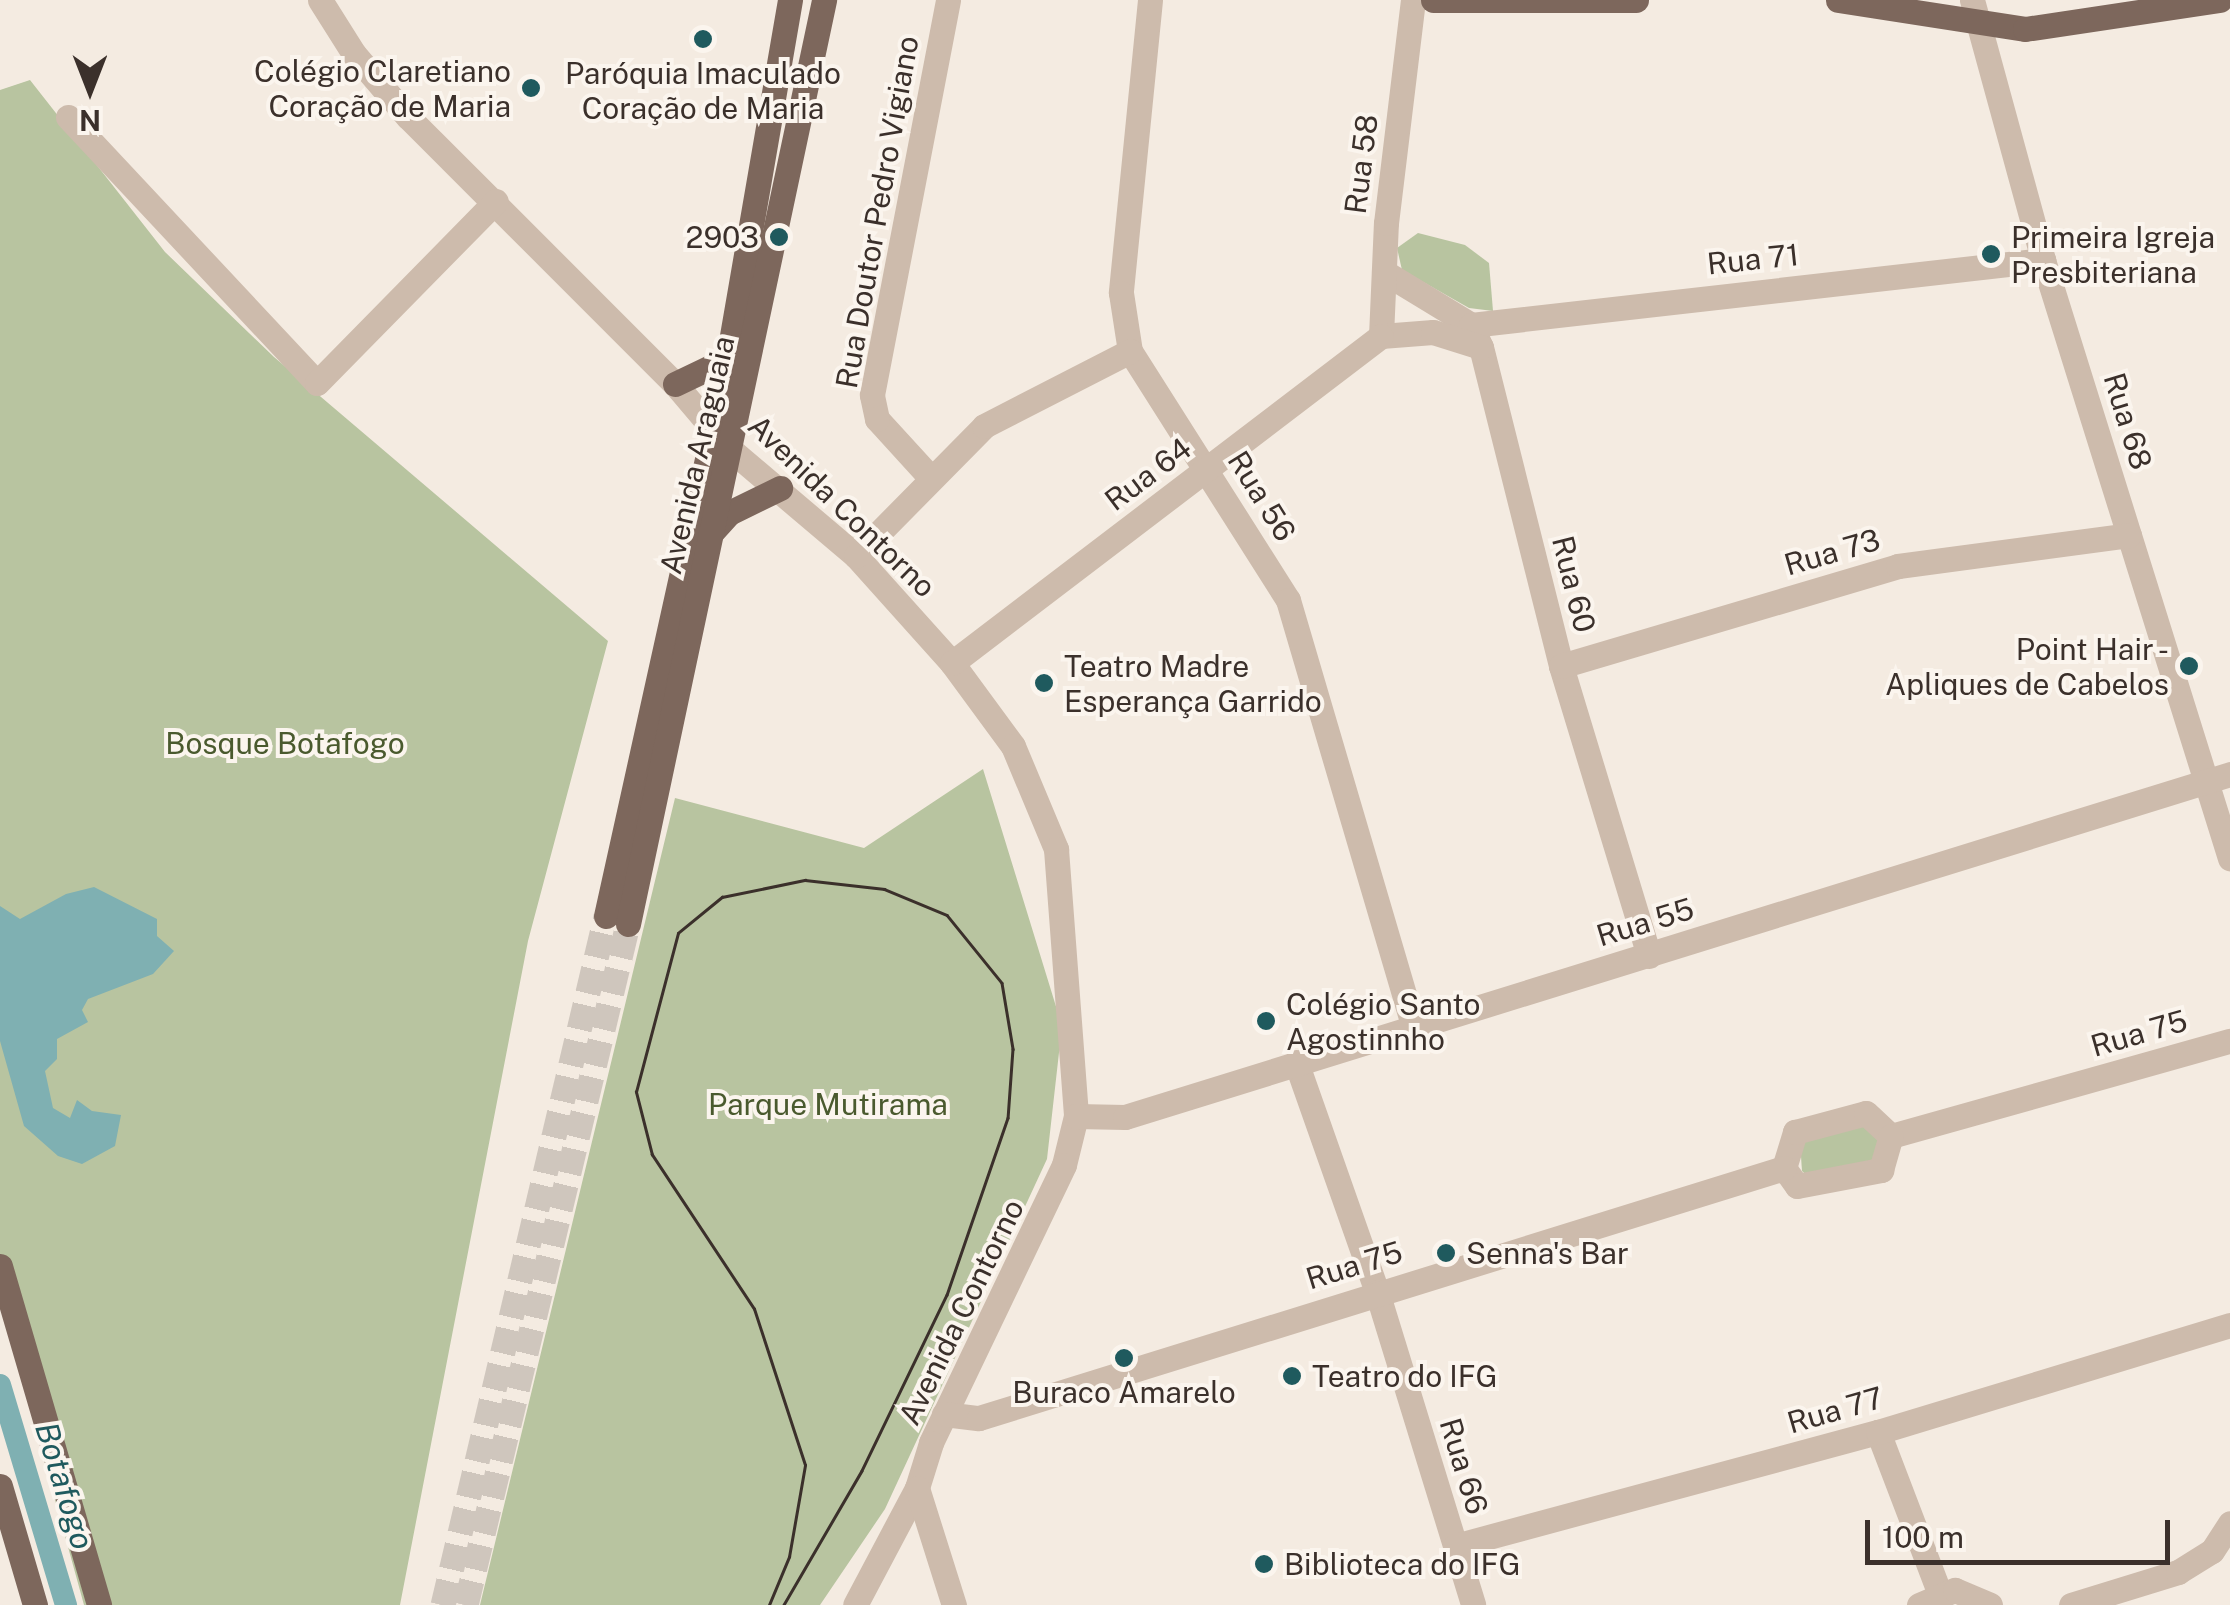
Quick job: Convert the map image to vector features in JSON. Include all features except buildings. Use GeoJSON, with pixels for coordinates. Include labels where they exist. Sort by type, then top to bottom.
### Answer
{"type":"FeatureCollection","features":[{"type":"Feature","properties":{"kind":"main road","name":"Avenida Araguaia"},"geometry":{"type":"LineString","coordinates":[[790,0],[726,360],[617,920],[731,450],[824,0]]}},
{"type":"Feature","properties":{"kind":"main road"},"geometry":{"type":"LineString","coordinates":[[1434,0],[1636,0]]}},
{"type":"Feature","properties":{"kind":"main road"},"geometry":{"type":"LineString","coordinates":[[1838,0],[1977,12],[2025,29],[2220,0]]}},
{"type":"Feature","properties":{"kind":"main road"},"geometry":{"type":"LineString","coordinates":[[675,384],[726,360]]}},
{"type":"Feature","properties":{"kind":"main road"},"geometry":{"type":"LineString","coordinates":[[712,532],[729,513],[780,488]]}},
{"type":"Feature","properties":{"kind":"main road"},"geometry":{"type":"LineString","coordinates":[[0,1266],[99,1605]]}},
{"type":"Feature","properties":{"kind":"main road"},"geometry":{"type":"LineString","coordinates":[[0,1486],[36,1605]]}},
{"type":"Feature","properties":{"kind":"street","name":"Avenida Contorno"},"geometry":{"type":"LineString","coordinates":[[320,0],[354,54],[408,117],[675,384],[731,450],[856,556],[952,662],[1013,746],[1056,849],[1076,1116],[1050,1207],[944,1414],[918,1488],[855,1605]]}},
{"type":"Feature","properties":{"kind":"street","name":"Rua Doutor Pedro Vigiano"},"geometry":{"type":"LineString","coordinates":[[928,476],[877,420],[872,395],[948,0]]}},
{"type":"Feature","properties":{"kind":"street","name":"Rua 56"},"geometry":{"type":"LineString","coordinates":[[1150,0],[1121,294],[1130,351],[1288,600],[1414,1026]]}},
{"type":"Feature","properties":{"kind":"street","name":"Rua 58"},"geometry":{"type":"LineString","coordinates":[[1381,336],[1384,272],[1414,0]]}},
{"type":"Feature","properties":{"kind":"street","name":"Rua 68"},"geometry":{"type":"LineString","coordinates":[[1977,12],[2043,260],[2129,534],[2218,778],[2230,858]]}},
{"type":"Feature","properties":{"kind":"street"},"geometry":{"type":"LineString","coordinates":[[68,117],[317,383],[496,201]]}},
{"type":"Feature","properties":{"kind":"street","name":"Rua 71"},"geometry":{"type":"LineString","coordinates":[[1381,336],[1433,332],[1476,336],[2043,260]]}},
{"type":"Feature","properties":{"kind":"street"},"geometry":{"type":"LineString","coordinates":[[1384,272],[1476,336]]}},
{"type":"Feature","properties":{"kind":"street","name":"Rua 64"},"geometry":{"type":"LineString","coordinates":[[952,662],[1381,336]]}},
{"type":"Feature","properties":{"kind":"street","name":"Rua 60"},"geometry":{"type":"LineString","coordinates":[[1476,336],[1561,666],[1648,956]]}},
{"type":"Feature","properties":{"kind":"street"},"geometry":{"type":"LineString","coordinates":[[856,556],[928,476],[984,426],[1130,351]]}},
{"type":"Feature","properties":{"kind":"street","name":"Rua 73"},"geometry":{"type":"LineString","coordinates":[[1561,666],[1898,566],[2129,534]]}},
{"type":"Feature","properties":{"kind":"street","name":"Rua 55"},"geometry":{"type":"LineString","coordinates":[[1076,1116],[1125,1117],[2218,778]]}},
{"type":"Feature","properties":{"kind":"street","name":"Rua 75"},"geometry":{"type":"LineString","coordinates":[[1892,1136],[2230,1041]]}},
{"type":"Feature","properties":{"kind":"street","name":"Rua 66"},"geometry":{"type":"LineString","coordinates":[[1296,1062],[1377,1292],[1473,1605]]}},
{"type":"Feature","properties":{"kind":"street"},"geometry":{"type":"LineString","coordinates":[[1866,1113],[1892,1136],[1881,1170],[1797,1186],[1784,1168],[1794,1132],[1866,1113]]}},
{"type":"Feature","properties":{"kind":"street","name":"Rua 75"},"geometry":{"type":"LineString","coordinates":[[944,1414],[979,1418],[1784,1168]]}},
{"type":"Feature","properties":{"kind":"street","name":"Rua 77"},"geometry":{"type":"LineString","coordinates":[[1455,1546],[1878,1432],[2230,1325]]}},
{"type":"Feature","properties":{"kind":"street"},"geometry":{"type":"LineString","coordinates":[[1878,1432],[1929,1599],[1970,1592],[1990,1605]]}},
{"type":"Feature","properties":{"kind":"street"},"geometry":{"type":"LineString","coordinates":[[918,1488],[954,1605]]}},
{"type":"Feature","properties":{"kind":"street"},"geometry":{"type":"LineString","coordinates":[[2071,1605],[2178,1572],[2212,1551],[2230,1523]]}},
{"type":"Feature","properties":{"kind":"green space","name":"Bosque Botafogo"},"geometry":{"type":"Polygon","coordinates":[[[30,80],[165,252],[274,357],[608,641],[528,941],[400,1605],[84,1605],[0,1300],[0,90],[30,80]]]}},
{"type":"Feature","properties":{"kind":"green space"},"geometry":{"type":"Polygon","coordinates":[[[1418,233],[1465,245],[1489,263],[1493,311],[1469,308],[1402,270],[1397,248],[1418,233]]]}},
{"type":"Feature","properties":{"kind":"green space","name":"Parque Mutirama"},"geometry":{"type":"Polygon","coordinates":[[[983,769],[1062,1026],[1047,1159],[885,1509],[820,1605],[480,1605],[675,798],[864,848],[983,769]]]}},
{"type":"Feature","properties":{"kind":"green space"},"geometry":{"type":"Polygon","coordinates":[[[1863,1122],[1883,1136],[1876,1164],[1810,1178],[1802,1171],[1800,1142],[1863,1122]]]}},
{"type":"Feature","properties":{"kind":"water"},"geometry":{"type":"Polygon","coordinates":[[[94,887],[157,919],[157,936],[174,951],[153,974],[88,999],[82,1010],[88,1022],[57,1039],[57,1059],[45,1071],[53,1108],[70,1118],[77,1100],[92,1111],[121,1115],[115,1146],[82,1164],[58,1156],[24,1126],[0,1041],[0,906],[20,919],[66,894],[94,887]]]}},
{"type":"Feature","properties":{"kind":"waterway","name":"Botafogo"},"geometry":{"type":"LineString","coordinates":[[0,1385],[66,1605]]}},
{"type":"Feature","properties":{"kind":"tunnel"},"geometry":{"type":"LineString","coordinates":[[443,1605],[606,916]]}},
{"type":"Feature","properties":{"kind":"tunnel"},"geometry":{"type":"LineString","coordinates":[[466,1605],[628,924]]}},
{"type":"Feature","properties":{"kind":"tram line"},"geometry":{"type":"LineString","coordinates":[[769,1605],[789,1557],[805,1465],[754,1309],[652,1155],[636,1092],[678,933],[722,897],[805,880],[884,889],[947,915],[1002,983],[1013,1049],[1008,1118],[947,1295],[862,1471],[784,1605]]}},
{"type":"Feature","properties":{"kind":"place","name":"Paróquia Imaculado Coração de Maria"},"geometry":{"type":"Point","coordinates":[703,39]}},
{"type":"Feature","properties":{"kind":"place","name":"Colégio Claretiano Coração de Maria"},"geometry":{"type":"Point","coordinates":[531,88]}},
{"type":"Feature","properties":{"kind":"place","name":"2903"},"geometry":{"type":"Point","coordinates":[779,237]}},
{"type":"Feature","properties":{"kind":"place","name":"Primeira Igreja Presbiteriana"},"geometry":{"type":"Point","coordinates":[1991,254]}},
{"type":"Feature","properties":{"kind":"place","name":"Point Hair - Apliques de Cabelos"},"geometry":{"type":"Point","coordinates":[2189,666]}},
{"type":"Feature","properties":{"kind":"place","name":"Teatro Madre Esperança Garrido"},"geometry":{"type":"Point","coordinates":[1044,683]}},
{"type":"Feature","properties":{"kind":"place","name":"Colégio Santo Agostinnho"},"geometry":{"type":"Point","coordinates":[1266,1021]}},
{"type":"Feature","properties":{"kind":"place","name":"Senna's Bar"},"geometry":{"type":"Point","coordinates":[1446,1253]}},
{"type":"Feature","properties":{"kind":"place","name":"Buraco Amarelo"},"geometry":{"type":"Point","coordinates":[1124,1358]}},
{"type":"Feature","properties":{"kind":"place","name":"Teatro do IFG"},"geometry":{"type":"Point","coordinates":[1292,1376]}},
{"type":"Feature","properties":{"kind":"place","name":"Biblioteca do IFG"},"geometry":{"type":"Point","coordinates":[1264,1564]}}]}
